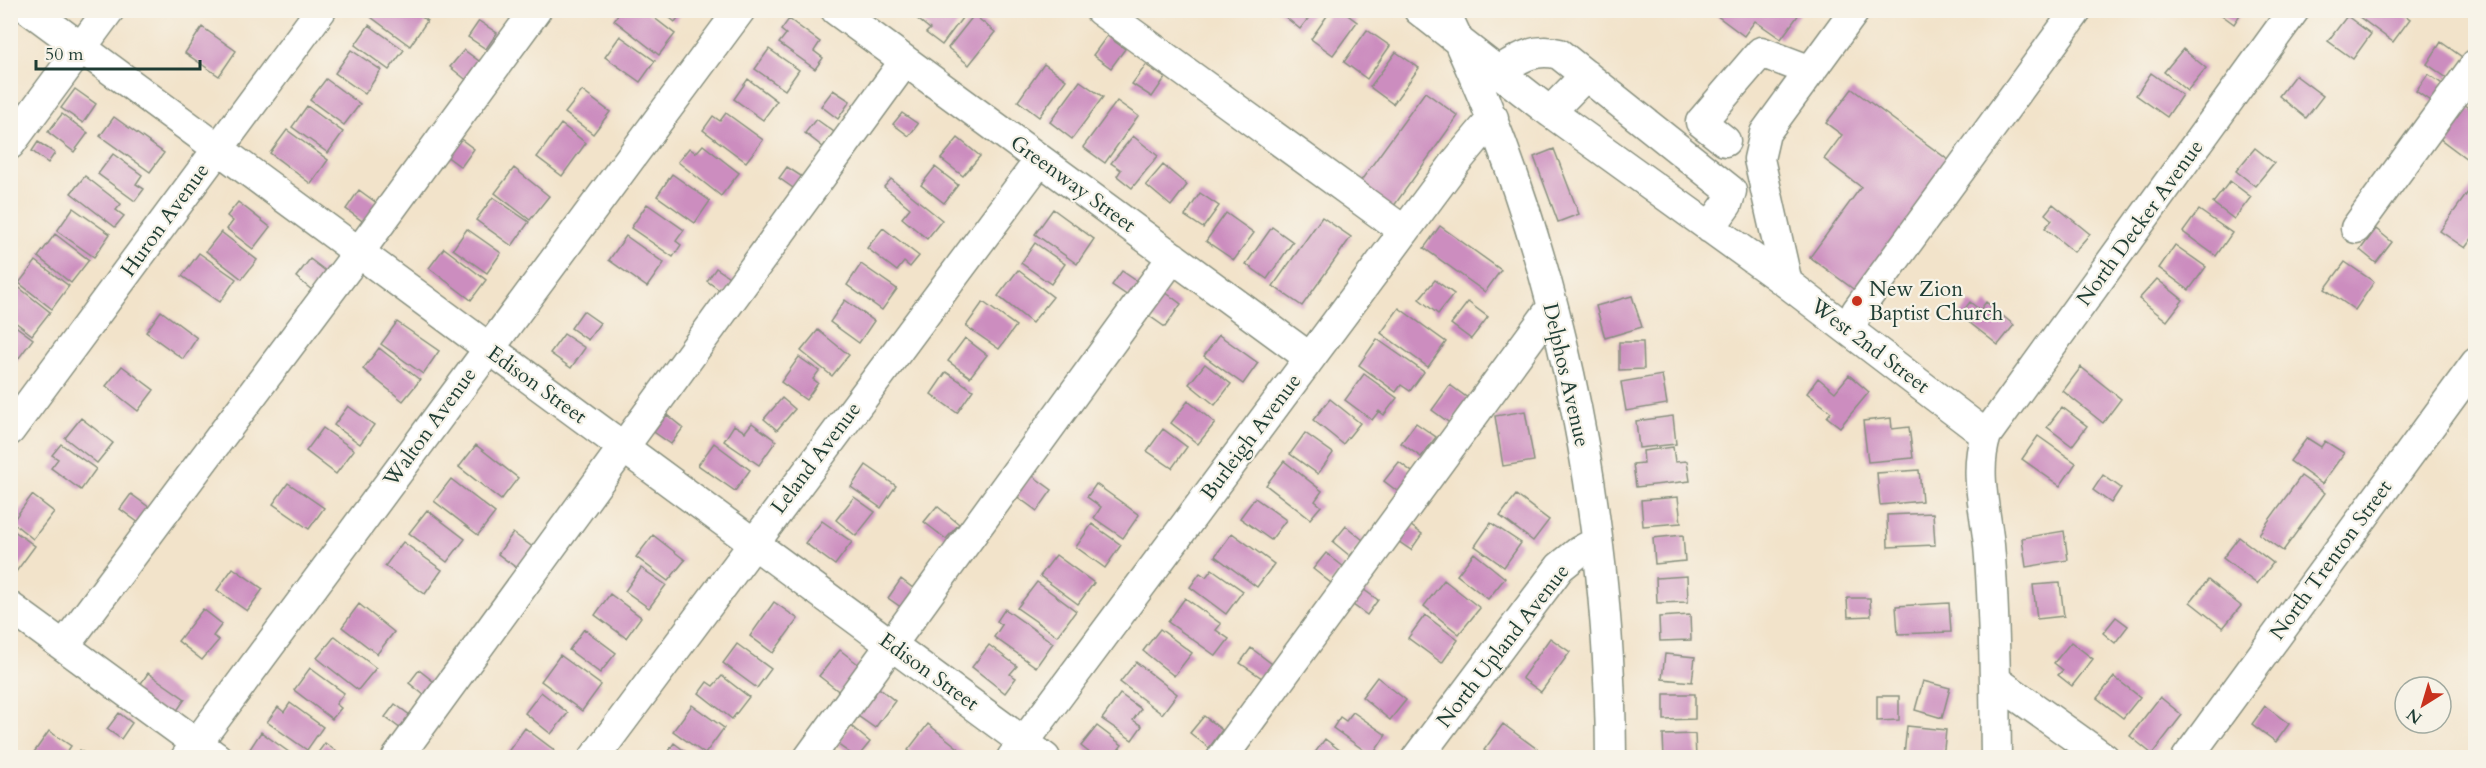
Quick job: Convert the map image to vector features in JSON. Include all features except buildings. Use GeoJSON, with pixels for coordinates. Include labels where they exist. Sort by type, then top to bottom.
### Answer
{"type":"FeatureCollection","features":[{"type":"Feature","properties":{"kind":"street","name":"Edison Street"},"geometry":{"type":"LineString","coordinates":[[30,10],[892,645],[1027,752]]}},
{"type":"Feature","properties":{"kind":"street"},"geometry":{"type":"LineString","coordinates":[[10,144],[109,10]]}},
{"type":"Feature","properties":{"kind":"street","name":"Huron Avenue"},"geometry":{"type":"LineString","coordinates":[[10,430],[321,10]]}},
{"type":"Feature","properties":{"kind":"street"},"geometry":{"type":"LineString","coordinates":[[64,646],[359,252],[536,10]]}},
{"type":"Feature","properties":{"kind":"street","name":"Walton Avenue"},"geometry":{"type":"LineString","coordinates":[[200,753],[488,348],[740,10]]}},
{"type":"Feature","properties":{"kind":"street","name":"Greenway Street"},"geometry":{"type":"LineString","coordinates":[[836,10],[1310,358]]}},
{"type":"Feature","properties":{"kind":"street"},"geometry":{"type":"LineString","coordinates":[[1100,10],[1404,231]]}},
{"type":"Feature","properties":{"kind":"street","name":"West 2nd Street"},"geometry":{"type":"LineString","coordinates":[[1419,10],[1550,112],[1787,283],[1986,435]]}},
{"type":"Feature","properties":{"kind":"street","name":"Delphos Avenue"},"geometry":{"type":"LineString","coordinates":[[1444,10],[1493,118],[1551,309],[1578,420],[1597,542],[1607,641],[1611,758]]}},
{"type":"Feature","properties":{"kind":"street"},"geometry":{"type":"LineString","coordinates":[[1787,283],[1759,159],[1760,146],[1765,133],[1855,10]]}},
{"type":"Feature","properties":{"kind":"street"},"geometry":{"type":"LineString","coordinates":[[1850,330],[1857,310],[2077,10]]}},
{"type":"Feature","properties":{"kind":"street","name":"North Decker Avenue"},"geometry":{"type":"LineString","coordinates":[[1986,435],[2294,10]]}},
{"type":"Feature","properties":{"kind":"street"},"geometry":{"type":"LineString","coordinates":[[1497,72],[1525,54],[1546,50],[1559,54],[1731,191],[1727,204],[1710,228]]}},
{"type":"Feature","properties":{"kind":"street"},"geometry":{"type":"LineString","coordinates":[[1725,141],[1701,122],[1761,52],[1811,71]]}},
{"type":"Feature","properties":{"kind":"street"},"geometry":{"type":"LineString","coordinates":[[397,758],[905,61]]}},
{"type":"Feature","properties":{"kind":"street"},"geometry":{"type":"LineString","coordinates":[[2356,228],[2475,64]]}},
{"type":"Feature","properties":{"kind":"street"},"geometry":{"type":"LineString","coordinates":[[1550,112],[1586,75]]}},
{"type":"Feature","properties":{"kind":"street","name":"Burleigh Avenue"},"geometry":{"type":"LineString","coordinates":[[1027,752],[1310,358],[1404,231],[1493,118]]}},
{"type":"Feature","properties":{"kind":"street"},"geometry":{"type":"LineString","coordinates":[[1621,163],[1652,128]]}},
{"type":"Feature","properties":{"kind":"street"},"geometry":{"type":"LineString","coordinates":[[1694,162],[1725,141],[1736,140],[1760,146]]}},
{"type":"Feature","properties":{"kind":"street","name":"Leland Avenue"},"geometry":{"type":"LineString","coordinates":[[594,758],[1040,160]]}},
{"type":"Feature","properties":{"kind":"street"},"geometry":{"type":"LineString","coordinates":[[809,758],[1173,257]]}},
{"type":"Feature","properties":{"kind":"street"},"geometry":{"type":"LineString","coordinates":[[1222,758],[1551,309]]}},
{"type":"Feature","properties":{"kind":"street","name":"North Trenton Street"},"geometry":{"type":"LineString","coordinates":[[2187,758],[2475,363]]}},
{"type":"Feature","properties":{"kind":"street"},"geometry":{"type":"LineString","coordinates":[[1986,435],[1980,458],[1992,596],[1996,758]]}},
{"type":"Feature","properties":{"kind":"street","name":"North Upland Avenue"},"geometry":{"type":"LineString","coordinates":[[1417,758],[1560,567],[1580,551],[1597,542]]}},
{"type":"Feature","properties":{"kind":"street"},"geometry":{"type":"LineString","coordinates":[[10,607],[64,646],[200,753]]}},
{"type":"Feature","properties":{"kind":"street"},"geometry":{"type":"LineString","coordinates":[[1995,680],[2104,758]]}},
{"type":"Feature","properties":{"kind":"place","name":"New Zion Baptist Church"},"geometry":{"type":"Point","coordinates":[1857,301]}}]}
